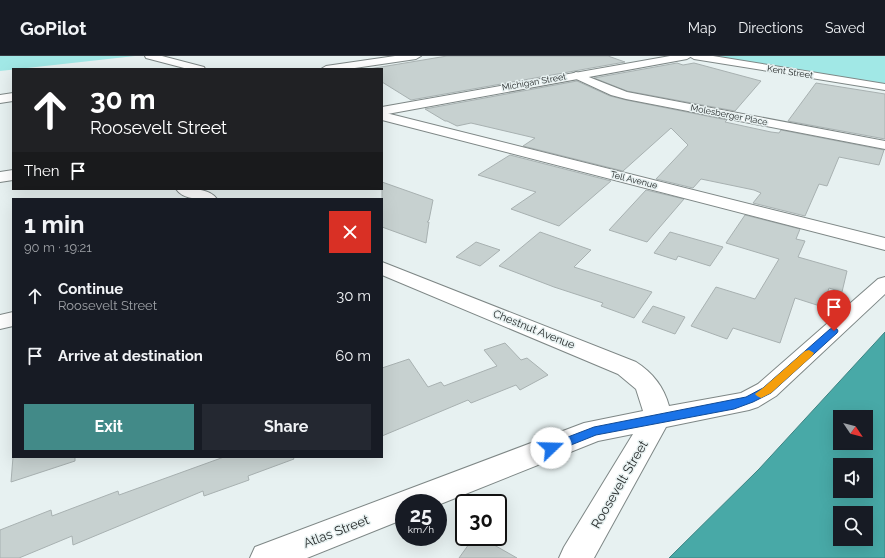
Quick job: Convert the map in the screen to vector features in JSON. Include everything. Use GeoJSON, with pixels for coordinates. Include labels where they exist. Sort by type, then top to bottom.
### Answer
{"type":"FeatureCollection","features":[{"type":"Feature","properties":{"kind":"street"},"geometry":{"type":"LineString","coordinates":[[150,56],[196,68]]}},
{"type":"Feature","properties":{"kind":"street"},"geometry":{"type":"LineString","coordinates":[[333,68],[416,56]]}},
{"type":"Feature","properties":{"kind":"street","name":"Michigan Street"},"geometry":{"type":"LineString","coordinates":[[383,111],[687,56]]}},
{"type":"Feature","properties":{"kind":"street","name":"Kent Street"},"geometry":{"type":"LineString","coordinates":[[694,56],[885,87]]}},
{"type":"Feature","properties":{"kind":"street","name":"Molesberger Place"},"geometry":{"type":"LineString","coordinates":[[576,75],[614,92],[626,95],[885,145]]}},
{"type":"Feature","properties":{"kind":"street"},"geometry":{"type":"LineString","coordinates":[[0,99],[12,97]]}},
{"type":"Feature","properties":{"kind":"street","name":"Tell Avenue"},"geometry":{"type":"LineString","coordinates":[[383,116],[885,244]]}},
{"type":"Feature","properties":{"kind":"street"},"geometry":{"type":"LineString","coordinates":[[0,177],[12,175]]}},
{"type":"Feature","properties":{"kind":"street"},"geometry":{"type":"LineString","coordinates":[[186,190],[206,198]]}},
{"type":"Feature","properties":{"kind":"street","name":"Chestnut Avenue"},"geometry":{"type":"LineString","coordinates":[[383,268],[627,368],[642,379],[654,396],[657,405],[657,418]]}},
{"type":"Feature","properties":{"kind":"street"},"geometry":{"type":"LineString","coordinates":[[432,494],[594,431],[750,400],[767,390],[885,283]]}},
{"type":"Feature","properties":{"kind":"street"},"geometry":{"type":"LineString","coordinates":[[0,322],[12,319]]}},
{"type":"Feature","properties":{"kind":"street","name":"Roosevelt Street"},"geometry":{"type":"LineString","coordinates":[[576,558],[657,418]]}},
{"type":"Feature","properties":{"kind":"street","name":"Atlas Street"},"geometry":{"type":"LineString","coordinates":[[267,558],[395,508]]}},
{"type":"Feature","properties":{"kind":"shaded area"},"geometry":{"type":"Polygon","coordinates":[[[0,56],[135,56],[27,68],[12,68],[12,70],[0,71],[0,56]]]}},
{"type":"Feature","properties":{"kind":"shaded area"},"geometry":{"type":"Polygon","coordinates":[[[720,56],[885,56],[885,84],[722,58],[720,56]]]}},
{"type":"Feature","properties":{"kind":"shaded area"},"geometry":{"type":"Polygon","coordinates":[[[885,332],[885,558],[669,558],[759,469],[885,332]]]}},
{"type":"Feature","properties":{"kind":"building"},"geometry":{"type":"Polygon","coordinates":[[[447,56],[608,56],[625,62],[411,100],[383,83],[383,68],[375,68],[447,56]]]}},
{"type":"Feature","properties":{"kind":"building"},"geometry":{"type":"Polygon","coordinates":[[[677,63],[683,65],[694,63],[761,81],[735,111],[627,91],[594,78],[677,63]]]}},
{"type":"Feature","properties":{"kind":"building"},"geometry":{"type":"Polygon","coordinates":[[[577,81],[610,96],[626,100],[727,120],[725,122],[771,132],[779,133],[781,130],[884,150],[879,165],[839,157],[827,186],[819,184],[805,216],[753,203],[761,193],[754,190],[701,179],[693,188],[656,179],[688,145],[671,128],[623,171],[523,146],[535,138],[471,123],[457,126],[445,121],[425,109],[577,81]]]}},
{"type":"Feature","properties":{"kind":"building"},"geometry":{"type":"Polygon","coordinates":[[[816,83],[885,94],[885,139],[788,121],[816,83]]]}},
{"type":"Feature","properties":{"kind":"building"},"geometry":{"type":"Polygon","coordinates":[[[510,155],[611,181],[559,226],[511,209],[536,192],[478,175],[510,155]]]}},
{"type":"Feature","properties":{"kind":"building"},"geometry":{"type":"Polygon","coordinates":[[[383,182],[433,200],[429,220],[427,222],[429,222],[426,243],[383,227],[383,182]]]}},
{"type":"Feature","properties":{"kind":"building"},"geometry":{"type":"Polygon","coordinates":[[[646,190],[684,199],[647,242],[609,230],[646,190]]]}},
{"type":"Feature","properties":{"kind":"building"},"geometry":{"type":"Polygon","coordinates":[[[745,215],[800,229],[796,239],[805,241],[798,257],[847,271],[842,292],[829,288],[823,307],[795,298],[780,343],[733,328],[727,339],[691,326],[716,287],[755,299],[779,259],[726,243],[745,215]]]}},
{"type":"Feature","properties":{"kind":"building"},"geometry":{"type":"Polygon","coordinates":[[[540,232],[591,250],[574,267],[652,292],[634,318],[601,306],[603,303],[554,287],[499,266],[540,232]]]}},
{"type":"Feature","properties":{"kind":"building"},"geometry":{"type":"Polygon","coordinates":[[[670,232],[723,247],[710,266],[678,256],[676,260],[654,253],[670,232]]]}},
{"type":"Feature","properties":{"kind":"building"},"geometry":{"type":"Polygon","coordinates":[[[476,242],[500,250],[480,266],[456,257],[476,242]]]}},
{"type":"Feature","properties":{"kind":"building"},"geometry":{"type":"Polygon","coordinates":[[[653,306],[685,317],[675,334],[642,322],[653,306]]]}},
{"type":"Feature","properties":{"kind":"building"},"geometry":{"type":"Polygon","coordinates":[[[505,343],[521,360],[527,358],[548,375],[520,390],[516,385],[471,403],[468,400],[383,436],[383,368],[409,359],[428,387],[441,382],[444,386],[497,366],[484,350],[505,343]]]}},
{"type":"Feature","properties":{"kind":"building"},"geometry":{"type":"Polygon","coordinates":[[[13,458],[75,458],[75,461],[11,482],[13,458]]]}},
{"type":"Feature","properties":{"kind":"building"},"geometry":{"type":"Polygon","coordinates":[[[221,458],[294,459],[248,476],[249,480],[204,496],[203,491],[73,545],[72,536],[19,558],[0,558],[0,530],[51,510],[52,516],[118,491],[119,495],[221,458]]]}},
{"type":"Feature","properties":{"kind":"building"},"geometry":{"type":"Polygon","coordinates":[[[468,546],[496,546],[517,558],[459,558],[468,546]]]}},
{"type":"Feature","properties":{"kind":"slow traffic"},"geometry":{"type":"LineString","coordinates":[[761,394],[809,353]]}},
{"type":"Feature","properties":{"kind":"route"},"geometry":{"type":"LineString","coordinates":[[551,448],[594,431],[750,400],[767,390],[834,331]]}}]}
